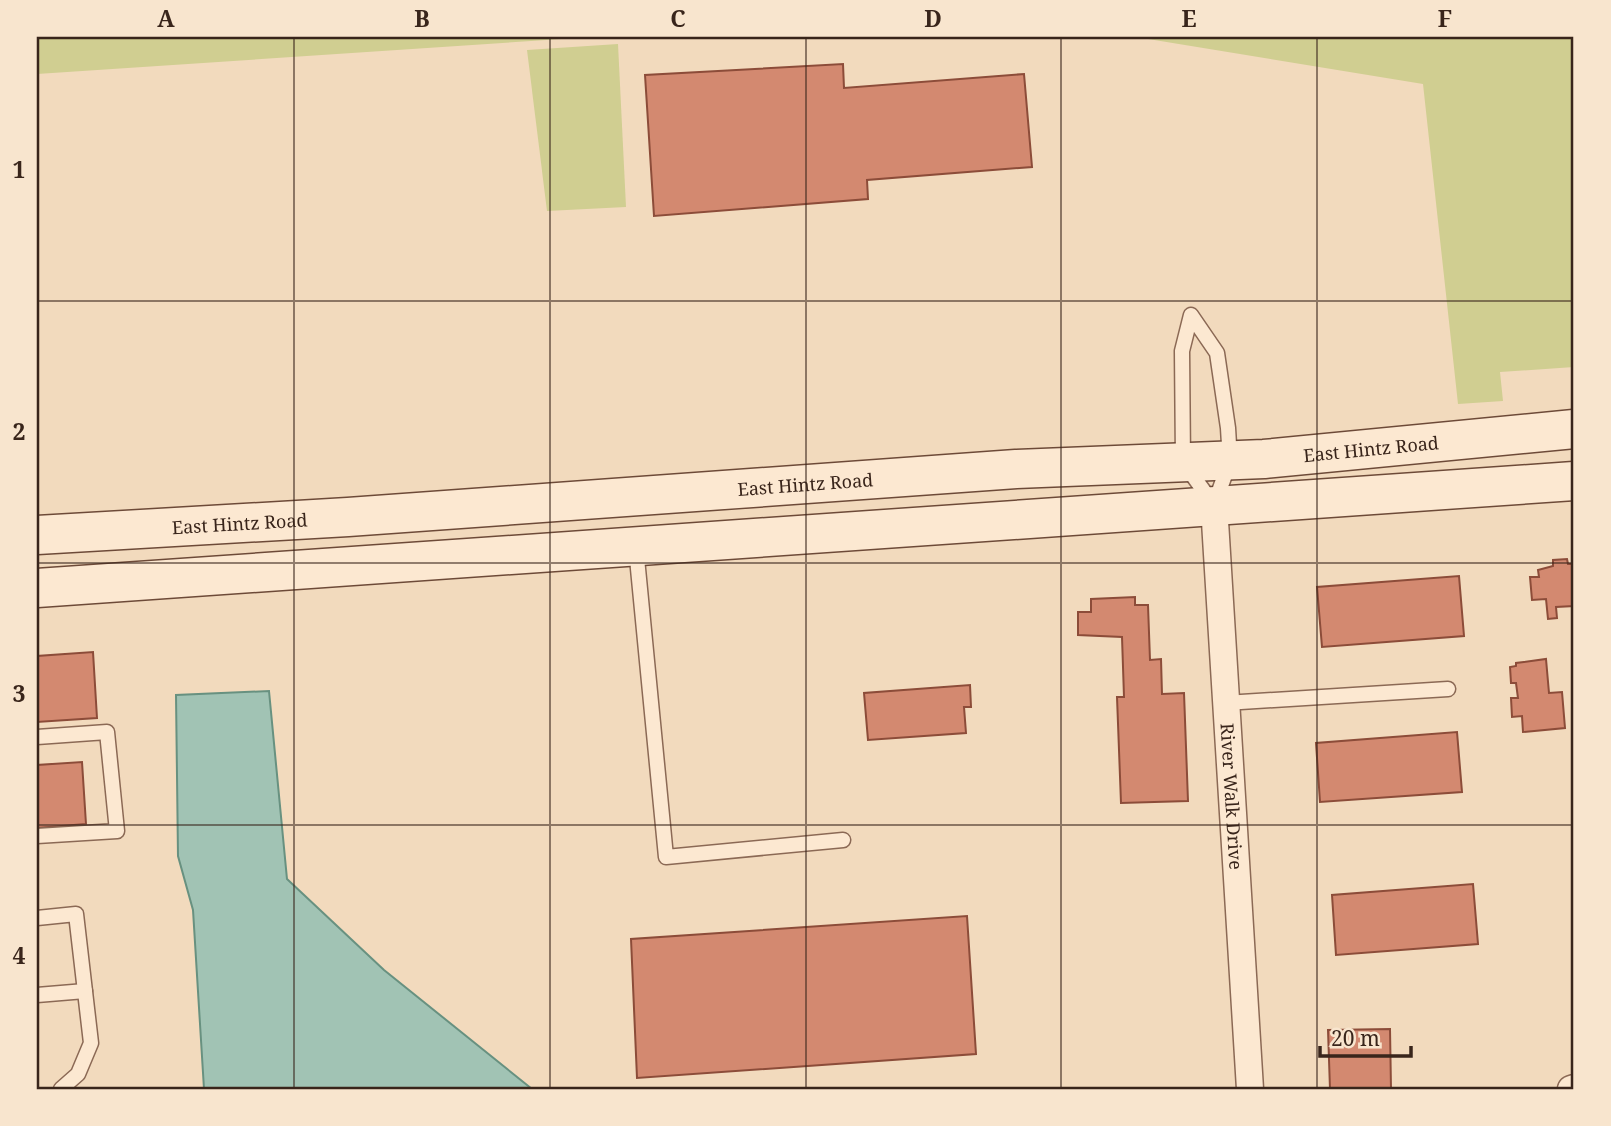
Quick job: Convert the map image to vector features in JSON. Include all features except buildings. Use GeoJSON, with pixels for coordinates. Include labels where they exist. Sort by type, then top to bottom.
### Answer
{"type":"FeatureCollection","features":[{"type":"Feature","properties":{"kind":"main road","name":"East Hintz Road"},"geometry":{"type":"LineString","coordinates":[[37,535],[348,517],[1002,470],[1230,460],[1574,429]]}},
{"type":"Feature","properties":{"kind":"main road"},"geometry":{"type":"LineString","coordinates":[[37,588],[1574,481]]}},
{"type":"Feature","properties":{"kind":"street","name":"River Walk Drive"},"geometry":{"type":"LineString","coordinates":[[1214,505],[1250,1089]]}},
{"type":"Feature","properties":{"kind":"lane"},"geometry":{"type":"LineString","coordinates":[[1191,315],[1217,353],[1230,460],[1214,505],[1183,462],[1182,351],[1191,315]]}},
{"type":"Feature","properties":{"kind":"lane"},"geometry":{"type":"LineString","coordinates":[[636,546],[666,857],[843,840]]}},
{"type":"Feature","properties":{"kind":"lane"},"geometry":{"type":"LineString","coordinates":[[1225,703],[1448,690]]}},
{"type":"Feature","properties":{"kind":"lane"},"geometry":{"type":"LineString","coordinates":[[37,737],[107,732],[117,831],[37,836]]}},
{"type":"Feature","properties":{"kind":"lane"},"geometry":{"type":"LineString","coordinates":[[37,918],[76,914],[91,1043],[78,1074],[61,1089]]}},
{"type":"Feature","properties":{"kind":"lane"},"geometry":{"type":"LineString","coordinates":[[37,995],[85,991]]}},
{"type":"Feature","properties":{"kind":"shaded area"},"geometry":{"type":"Polygon","coordinates":[[[37,37],[592,37],[37,74],[37,37]]]}},
{"type":"Feature","properties":{"kind":"shaded area"},"geometry":{"type":"Polygon","coordinates":[[[1136,37],[1574,37],[1574,367],[1500,372],[1503,401],[1458,404],[1423,84],[1136,37]]]}},
{"type":"Feature","properties":{"kind":"shaded area"},"geometry":{"type":"Polygon","coordinates":[[[618,44],[626,207],[547,211],[527,50],[618,44]]]}},
{"type":"Feature","properties":{"kind":"shaded area"},"geometry":{"type":"Polygon","coordinates":[[[269,691],[287,879],[384,970],[532,1089],[204,1089],[193,910],[178,856],[176,695],[269,691]]]}}]}
